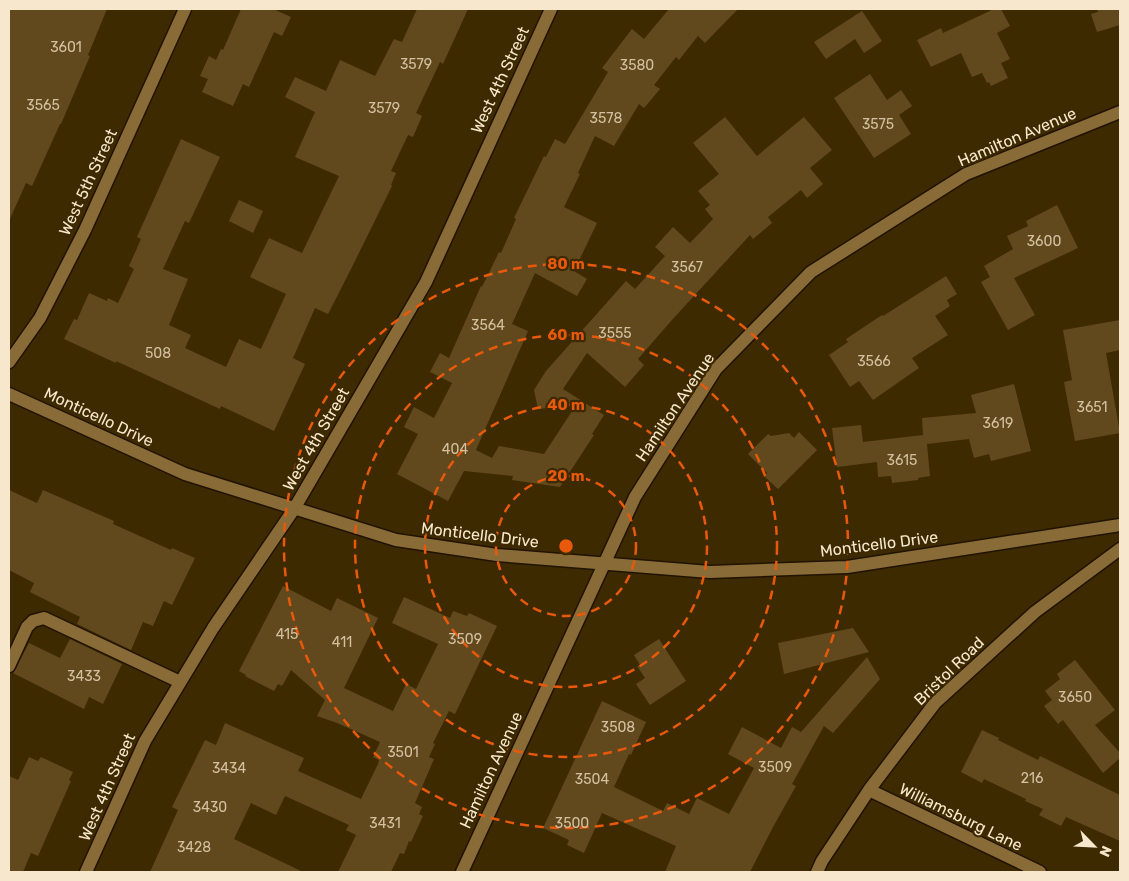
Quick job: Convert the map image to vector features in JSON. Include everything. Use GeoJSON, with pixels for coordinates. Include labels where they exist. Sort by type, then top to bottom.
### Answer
{"type":"FeatureCollection","features":[{"type":"Feature","properties":{"kind":"street","name":"West 5th Street"},"geometry":{"type":"LineString","coordinates":[[9,362],[40,318],[84,230],[185,9]]}},
{"type":"Feature","properties":{"kind":"street","name":"West 4th Street"},"geometry":{"type":"LineString","coordinates":[[86,872],[145,741],[213,628],[294,508],[426,282],[551,9]]}},
{"type":"Feature","properties":{"kind":"street","name":"Hamilton Avenue"},"geometry":{"type":"LineString","coordinates":[[462,872],[635,496],[716,369],[811,272],[966,174],[1120,112]]}},
{"type":"Feature","properties":{"kind":"street","name":"Monticello Drive"},"geometry":{"type":"LineString","coordinates":[[9,394],[185,474],[396,540],[497,555],[710,572],[847,567],[1120,525]]}},
{"type":"Feature","properties":{"kind":"street","name":"Bristol Road"},"geometry":{"type":"LineString","coordinates":[[817,872],[822,861],[869,790],[935,703],[1035,612],[1120,549]]}},
{"type":"Feature","properties":{"kind":"street"},"geometry":{"type":"LineString","coordinates":[[9,666],[27,627],[33,621],[44,618],[180,682]]}},
{"type":"Feature","properties":{"kind":"street","name":"Williamsburg Lane"},"geometry":{"type":"LineString","coordinates":[[869,790],[1040,872]]}},
{"type":"Feature","properties":{"kind":"building"},"geometry":{"type":"Polygon","coordinates":[[[9,9],[107,9],[88,55],[90,56],[61,124],[32,186],[26,183],[9,221],[9,9]]]}},
{"type":"Feature","properties":{"kind":"building"},"geometry":{"type":"Polygon","coordinates":[[[241,9],[273,9],[291,17],[282,36],[274,32],[249,87],[243,84],[233,106],[202,92],[208,79],[200,76],[209,56],[216,60],[221,49],[223,50],[241,9]]]}},
{"type":"Feature","properties":{"kind":"building"},"geometry":{"type":"Polygon","coordinates":[[[417,9],[468,9],[443,64],[440,62],[416,113],[422,116],[413,137],[408,135],[391,171],[396,173],[392,186],[328,314],[315,308],[293,358],[305,364],[274,431],[221,406],[220,409],[64,339],[74,319],[77,320],[89,293],[107,301],[108,298],[118,303],[134,269],[129,266],[141,239],[137,237],[181,139],[220,157],[189,223],[185,221],[163,269],[188,279],[169,325],[191,335],[185,348],[226,367],[239,339],[261,349],[286,294],[250,277],[269,238],[302,253],[339,176],[295,157],[315,112],[285,97],[295,77],[326,91],[340,60],[375,76],[394,39],[402,42],[417,9]]]}},
{"type":"Feature","properties":{"kind":"building"},"geometry":{"type":"Polygon","coordinates":[[[669,9],[738,9],[705,43],[698,36],[679,60],[676,57],[654,85],[660,89],[644,108],[639,104],[614,146],[595,136],[564,207],[597,223],[574,271],[587,279],[577,296],[535,273],[512,324],[528,331],[476,450],[492,458],[499,446],[544,454],[576,405],[538,409],[534,390],[546,371],[626,281],[635,289],[665,256],[655,247],[673,227],[690,243],[713,219],[705,209],[710,205],[698,191],[719,174],[693,143],[725,117],[757,156],[804,117],[832,150],[810,168],[823,184],[807,198],[801,190],[768,217],[772,223],[753,239],[750,235],[638,359],[644,365],[625,387],[587,353],[563,389],[604,415],[592,434],[594,435],[560,487],[512,480],[513,476],[464,471],[448,501],[397,474],[418,434],[404,427],[414,407],[434,418],[452,383],[430,372],[440,353],[449,358],[481,286],[499,252],[501,253],[516,219],[514,218],[544,156],[546,157],[555,139],[565,144],[608,72],[602,68],[632,29],[644,39],[669,9]]]}},
{"type":"Feature","properties":{"kind":"building"},"geometry":{"type":"Polygon","coordinates":[[[994,9],[1001,9],[1010,26],[997,33],[1010,59],[1001,63],[1008,78],[991,86],[989,82],[987,83],[982,73],[972,77],[961,53],[931,67],[917,40],[941,28],[943,33],[994,9]]]}},
{"type":"Feature","properties":{"kind":"building"},"geometry":{"type":"Polygon","coordinates":[[[1097,9],[1120,9],[1120,25],[1097,32],[1091,14],[1098,12],[1097,9]]]}},
{"type":"Feature","properties":{"kind":"building"},"geometry":{"type":"Polygon","coordinates":[[[862,11],[882,41],[864,53],[855,39],[826,59],[814,42],[862,11]]]}},
{"type":"Feature","properties":{"kind":"building"},"geometry":{"type":"Polygon","coordinates":[[[870,74],[887,100],[901,90],[912,106],[899,115],[911,134],[874,158],[834,98],[870,74]]]}},
{"type":"Feature","properties":{"kind":"building"},"geometry":{"type":"Polygon","coordinates":[[[239,200],[263,211],[253,233],[229,221],[239,200]]]}},
{"type":"Feature","properties":{"kind":"building"},"geometry":{"type":"Polygon","coordinates":[[[1057,205],[1078,248],[1014,278],[1035,315],[1008,330],[981,282],[990,277],[984,266],[1013,249],[1007,236],[1028,226],[1026,221],[1057,205]]]}},
{"type":"Feature","properties":{"kind":"building"},"geometry":{"type":"Polygon","coordinates":[[[946,276],[957,294],[947,300],[950,306],[935,316],[948,335],[912,358],[919,368],[873,400],[859,381],[850,387],[829,355],[848,342],[846,339],[946,276]]]}},
{"type":"Feature","properties":{"kind":"building"},"geometry":{"type":"Polygon","coordinates":[[[1120,320],[1120,350],[1106,353],[1120,433],[1075,441],[1064,382],[1072,380],[1063,330],[1120,320]]]}},
{"type":"Feature","properties":{"kind":"building"},"geometry":{"type":"Polygon","coordinates":[[[1014,384],[1031,451],[991,461],[989,454],[974,458],[969,439],[927,444],[930,476],[918,478],[918,480],[892,483],[891,476],[878,477],[877,462],[837,467],[832,428],[861,425],[863,442],[923,435],[922,418],[976,413],[971,395],[1014,384]]]}},
{"type":"Feature","properties":{"kind":"building"},"geometry":{"type":"Polygon","coordinates":[[[799,432],[817,450],[778,489],[764,476],[767,473],[748,454],[768,434],[771,436],[789,433],[794,438],[799,432]]]}},
{"type":"Feature","properties":{"kind":"building"},"geometry":{"type":"Polygon","coordinates":[[[9,490],[37,503],[43,490],[114,521],[113,524],[171,550],[172,548],[195,558],[172,605],[164,601],[153,626],[143,622],[131,650],[77,624],[80,617],[30,592],[34,583],[9,570],[9,490]]]}},
{"type":"Feature","properties":{"kind":"building"},"geometry":{"type":"Polygon","coordinates":[[[283,586],[331,611],[337,598],[378,618],[344,688],[393,711],[406,684],[416,689],[438,644],[392,623],[404,597],[450,618],[453,611],[467,616],[469,613],[497,626],[455,714],[449,711],[433,743],[435,744],[429,757],[434,759],[415,803],[422,807],[419,814],[423,816],[411,842],[409,841],[404,854],[400,853],[391,872],[338,872],[356,835],[346,830],[349,825],[285,796],[276,815],[251,803],[234,839],[303,872],[150,872],[178,810],[172,807],[205,740],[216,745],[225,723],[304,758],[298,771],[361,799],[378,764],[379,760],[373,757],[380,742],[317,716],[325,700],[291,670],[282,686],[278,684],[274,691],[239,671],[283,586]]]}},
{"type":"Feature","properties":{"kind":"building"},"geometry":{"type":"Polygon","coordinates":[[[853,628],[869,652],[784,674],[778,643],[853,628]]]}},
{"type":"Feature","properties":{"kind":"building"},"geometry":{"type":"Polygon","coordinates":[[[70,639],[122,664],[103,704],[89,697],[84,709],[13,673],[29,643],[60,658],[70,639]]]}},
{"type":"Feature","properties":{"kind":"building"},"geometry":{"type":"Polygon","coordinates":[[[659,639],[686,681],[650,705],[636,684],[645,678],[637,666],[640,665],[634,655],[659,639]]]}},
{"type":"Feature","properties":{"kind":"building"},"geometry":{"type":"Polygon","coordinates":[[[867,657],[880,679],[833,733],[824,726],[792,784],[796,786],[750,872],[665,872],[676,846],[602,813],[584,853],[567,845],[569,840],[543,828],[602,701],[646,722],[614,787],[663,811],[667,803],[689,814],[697,798],[729,814],[754,768],[728,754],[742,727],[781,748],[792,727],[801,732],[867,657]]]}},
{"type":"Feature","properties":{"kind":"building"},"geometry":{"type":"Polygon","coordinates":[[[1075,660],[1115,710],[1095,725],[1120,753],[1120,758],[1103,773],[1063,720],[1058,724],[1044,706],[1052,700],[1045,691],[1060,679],[1057,674],[1075,660]]]}},
{"type":"Feature","properties":{"kind":"building"},"geometry":{"type":"Polygon","coordinates":[[[982,730],[1038,760],[1040,756],[1120,795],[1120,841],[1066,817],[1061,826],[1039,815],[1043,809],[1025,801],[1026,799],[984,779],[982,783],[961,772],[982,730]]]}},
{"type":"Feature","properties":{"kind":"building"},"geometry":{"type":"Polygon","coordinates":[[[29,757],[38,761],[41,757],[73,772],[69,780],[71,781],[38,856],[31,853],[23,872],[9,872],[9,776],[18,780],[29,757]]]}}]}
